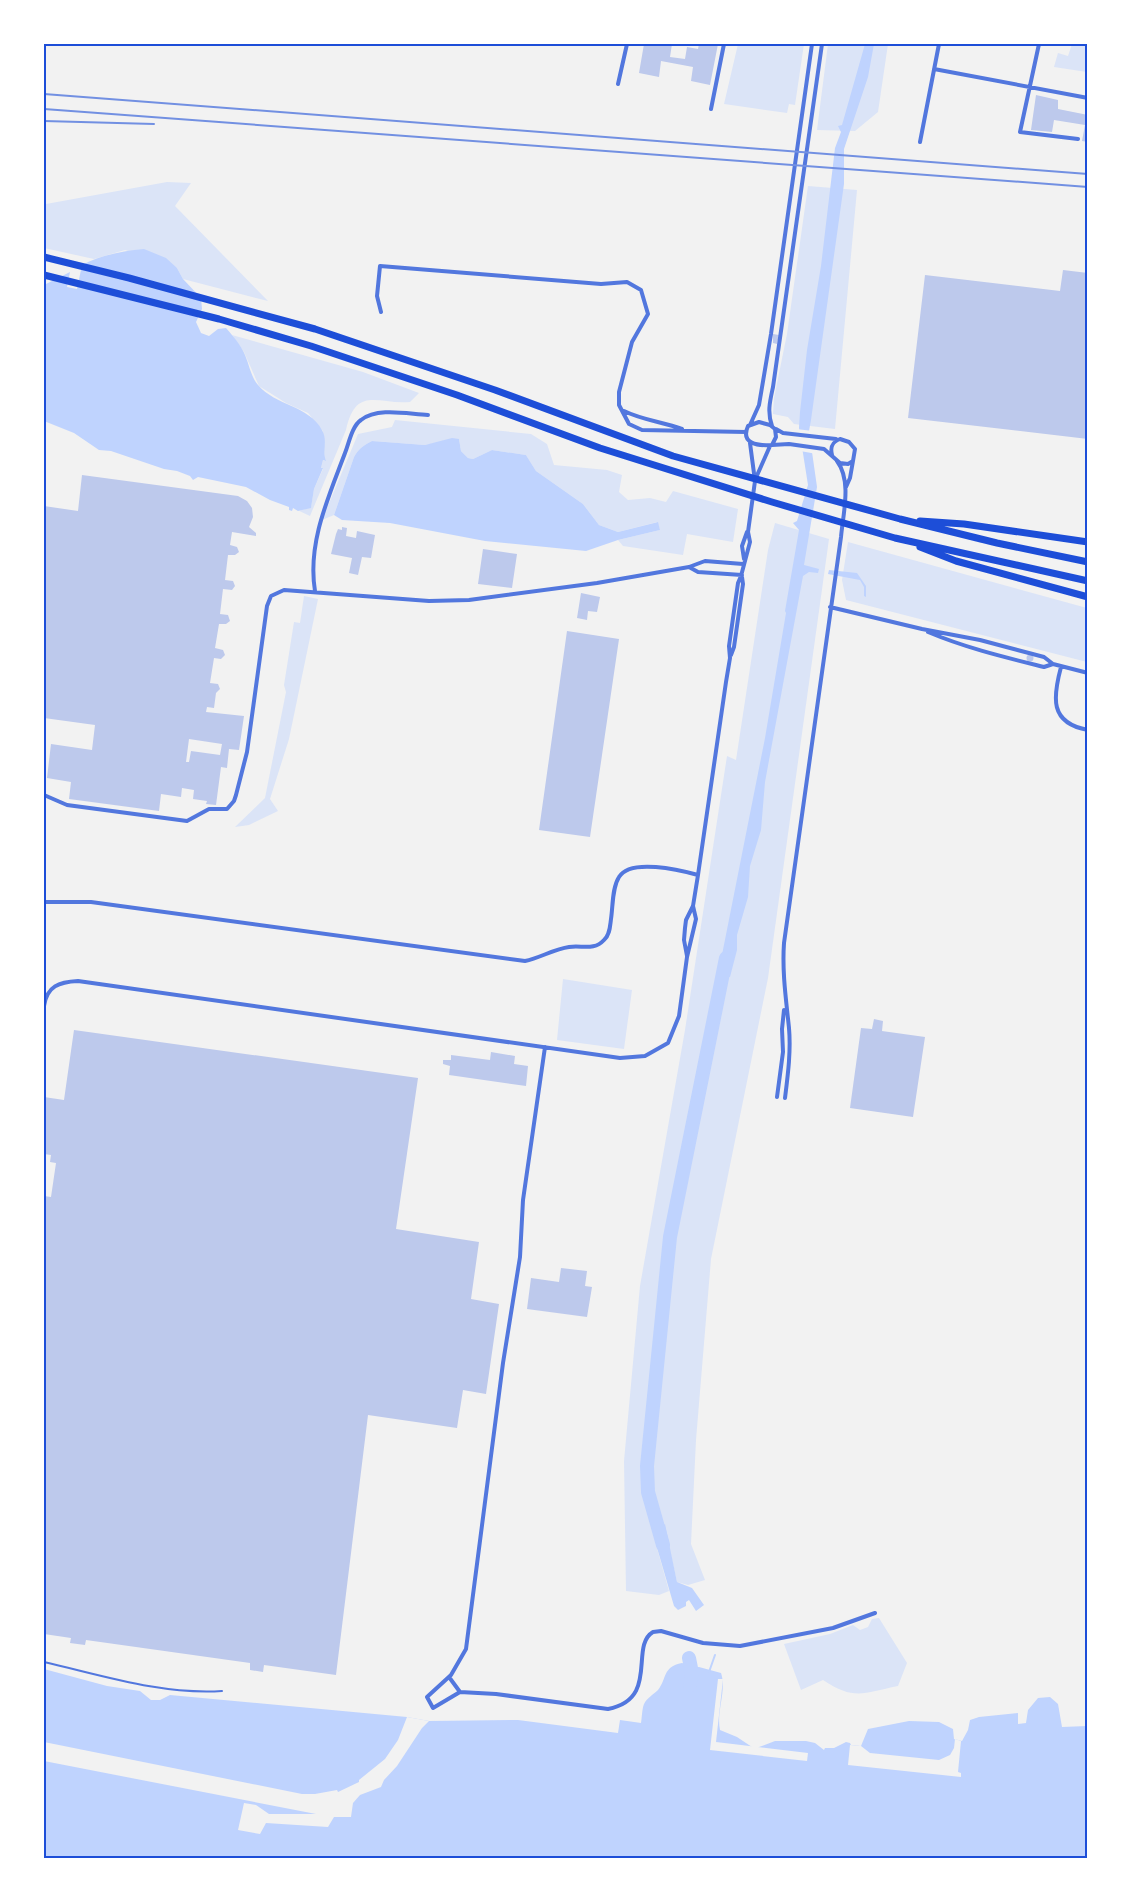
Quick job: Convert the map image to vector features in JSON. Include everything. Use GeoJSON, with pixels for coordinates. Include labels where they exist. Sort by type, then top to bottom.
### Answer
{"type":"FeatureCollection","features":[{"type":"Feature","properties":{"kind":"highway"},"geometry":{"type":"LineString","coordinates":[[44,257],[315,329],[495,390],[672,456],[900,519],[1088,562]]}},
{"type":"Feature","properties":{"kind":"highway"},"geometry":{"type":"LineString","coordinates":[[44,275],[219,319],[311,346],[456,395],[600,448],[772,502],[895,538],[1088,581]]}},
{"type":"Feature","properties":{"kind":"highway"},"geometry":{"type":"LineString","coordinates":[[900,519],[964,525],[1088,542]]}},
{"type":"Feature","properties":{"kind":"highway"},"geometry":{"type":"LineString","coordinates":[[895,538],[956,561],[1088,597]]}},
{"type":"Feature","properties":{"kind":"street"},"geometry":{"type":"LineString","coordinates":[[618,84],[627,44]]}},
{"type":"Feature","properties":{"kind":"street"},"geometry":{"type":"LineString","coordinates":[[711,109],[724,44]]}},
{"type":"Feature","properties":{"kind":"street"},"geometry":{"type":"LineString","coordinates":[[687,957],[684,940],[686,920],[693,906],[730,658],[734,647],[743,584],[742,546],[748,532],[755,480],[750,443],[746,432],[756,413],[760,397],[812,44]]}},
{"type":"Feature","properties":{"kind":"street"},"geometry":{"type":"LineString","coordinates":[[755,480],[776,437],[768,416],[822,44]]}},
{"type":"Feature","properties":{"kind":"street"},"geometry":{"type":"LineString","coordinates":[[920,142],[939,44]]}},
{"type":"Feature","properties":{"kind":"street"},"geometry":{"type":"LineString","coordinates":[[1039,44],[1020,132],[1078,139]]}},
{"type":"Feature","properties":{"kind":"street"},"geometry":{"type":"LineString","coordinates":[[934,69],[1088,98]]}},
{"type":"Feature","properties":{"kind":"street"},"geometry":{"type":"LineString","coordinates":[[381,312],[378,296],[380,266],[601,285],[627,282],[641,290],[648,314],[632,342],[619,392],[619,405],[628,424],[642,430],[746,432]]}},
{"type":"Feature","properties":{"kind":"street"},"geometry":{"type":"LineString","coordinates":[[623,410],[645,420],[665,423],[684,430]]}},
{"type":"Feature","properties":{"kind":"street"},"geometry":{"type":"LineString","coordinates":[[315,591],[313,575],[319,526],[336,473],[358,421],[370,414],[392,412],[428,415]]}},
{"type":"Feature","properties":{"kind":"street"},"geometry":{"type":"LineString","coordinates":[[750,425],[759,422],[791,435],[840,439],[849,442],[855,451],[850,478],[845,488]]}},
{"type":"Feature","properties":{"kind":"street"},"geometry":{"type":"LineString","coordinates":[[832,455],[831,445],[840,439]]}},
{"type":"Feature","properties":{"kind":"street"},"geometry":{"type":"LineString","coordinates":[[750,443],[771,446],[789,444],[824,450],[832,455],[842,469],[845,488],[837,565],[784,943],[783,1052],[777,1097]]}},
{"type":"Feature","properties":{"kind":"street"},"geometry":{"type":"LineString","coordinates":[[837,461],[844,464],[853,461]]}},
{"type":"Feature","properties":{"kind":"street"},"geometry":{"type":"LineString","coordinates":[[44,795],[67,805],[188,821],[209,809],[227,809],[234,801],[247,752],[269,600],[276,593],[284,590],[429,601],[470,600],[597,583],[688,567],[705,561],[744,562]]}},
{"type":"Feature","properties":{"kind":"street"},"geometry":{"type":"LineString","coordinates":[[688,567],[698,572],[742,576]]}},
{"type":"Feature","properties":{"kind":"street"},"geometry":{"type":"LineString","coordinates":[[830,608],[922,629],[965,636],[1046,658],[1061,667],[1088,673]]}},
{"type":"Feature","properties":{"kind":"street"},"geometry":{"type":"LineString","coordinates":[[922,629],[986,653],[1044,667],[1053,664]]}},
{"type":"Feature","properties":{"kind":"street"},"geometry":{"type":"LineString","coordinates":[[1061,667],[1054,694],[1056,709],[1068,722],[1088,730]]}},
{"type":"Feature","properties":{"kind":"street"},"geometry":{"type":"LineString","coordinates":[[44,902],[100,903],[525,961],[567,947],[587,948],[604,941],[609,933],[616,884],[622,874],[632,867],[642,866],[698,875]]}},
{"type":"Feature","properties":{"kind":"street"},"geometry":{"type":"LineString","coordinates":[[44,1006],[46,996],[56,984],[78,981],[609,1057],[645,1056],[668,1043],[679,1016],[687,957],[696,919],[693,906]]}},
{"type":"Feature","properties":{"kind":"street"},"geometry":{"type":"LineString","coordinates":[[785,1003],[790,1053],[785,1098]]}},
{"type":"Feature","properties":{"kind":"street"},"geometry":{"type":"LineString","coordinates":[[545,1047],[523,1200],[520,1257],[494,1431],[466,1649],[449,1677],[427,1697],[434,1708],[459,1692],[496,1694],[608,1709],[621,1707],[632,1698],[637,1689],[646,1638],[653,1632],[661,1631],[703,1643],[740,1646],[833,1628],[875,1613]]}},
{"type":"Feature","properties":{"kind":"street"},"geometry":{"type":"LineString","coordinates":[[449,1677],[459,1692]]}},
{"type":"Feature","properties":{"kind":"lane"},"geometry":{"type":"LineString","coordinates":[[44,1662],[150,1686],[199,1693],[222,1691]]}},
{"type":"Feature","properties":{"kind":"shaded area"},"geometry":{"type":"Polygon","coordinates":[[[738,44],[804,44],[795,105],[789,104],[787,113],[724,104],[738,44]]]}},
{"type":"Feature","properties":{"kind":"shaded area"},"geometry":{"type":"Polygon","coordinates":[[[828,44],[888,44],[878,112],[855,131],[817,130],[828,44]]]}},
{"type":"Feature","properties":{"kind":"shaded area"},"geometry":{"type":"Polygon","coordinates":[[[1072,44],[1087,44],[1087,72],[1054,67],[1058,53],[1068,56],[1072,44]]]}},
{"type":"Feature","properties":{"kind":"shaded area"},"geometry":{"type":"Polygon","coordinates":[[[167,182],[191,183],[175,206],[268,301],[183,279],[177,268],[125,250],[94,259],[44,248],[44,207],[46,204],[167,182]]]}},
{"type":"Feature","properties":{"kind":"shaded area"},"geometry":{"type":"Polygon","coordinates":[[[808,186],[857,190],[835,429],[794,424],[788,417],[773,414],[808,186]]]}},
{"type":"Feature","properties":{"kind":"shaded area"},"geometry":{"type":"Polygon","coordinates":[[[232,335],[363,372],[419,393],[410,402],[370,400],[356,407],[350,416],[310,516],[299,511],[311,507],[314,489],[323,469],[321,468],[323,460],[325,461],[323,431],[308,413],[286,403],[259,386],[244,352],[232,335]]]}},
{"type":"Feature","properties":{"kind":"shaded area"},"geometry":{"type":"Polygon","coordinates":[[[395,420],[531,434],[547,444],[554,465],[607,470],[622,475],[619,492],[628,500],[650,498],[666,502],[673,491],[738,509],[733,542],[687,534],[683,555],[623,546],[618,540],[660,530],[657,522],[618,532],[599,525],[583,504],[536,471],[526,455],[492,450],[473,459],[468,458],[461,451],[459,439],[425,445],[372,441],[366,444],[354,457],[334,515],[322,520],[358,434],[392,427],[395,420]]]}},
{"type":"Feature","properties":{"kind":"shaded area"},"geometry":{"type":"Polygon","coordinates":[[[775,523],[829,539],[768,978],[711,1259],[696,1440],[691,1544],[705,1580],[688,1585],[677,1582],[664,1524],[653,1534],[669,1591],[659,1595],[626,1591],[624,1461],[640,1286],[685,1030],[727,756],[736,760],[768,550],[775,523]]]}},
{"type":"Feature","properties":{"kind":"shaded area"},"geometry":{"type":"Polygon","coordinates":[[[848,542],[1087,608],[1087,662],[846,600],[842,580],[848,542]]]}},
{"type":"Feature","properties":{"kind":"shaded area"},"geometry":{"type":"Polygon","coordinates":[[[304,596],[318,599],[289,739],[270,799],[278,811],[249,825],[235,827],[265,798],[286,692],[284,685],[294,622],[300,623],[304,596]]]}},
{"type":"Feature","properties":{"kind":"shaded area"},"geometry":{"type":"Polygon","coordinates":[[[563,979],[632,990],[624,1049],[557,1040],[563,979]]]}},
{"type":"Feature","properties":{"kind":"shaded area"},"geometry":{"type":"Polygon","coordinates":[[[879,1618],[907,1663],[898,1686],[859,1694],[843,1691],[823,1680],[801,1690],[784,1644],[830,1634],[853,1625],[860,1630],[868,1627],[872,1619],[879,1618]]]}},
{"type":"Feature","properties":{"kind":"water"},"geometry":{"type":"Polygon","coordinates":[[[865,44],[874,44],[868,77],[844,149],[844,184],[809,431],[817,487],[804,565],[819,569],[818,573],[809,572],[803,576],[765,782],[761,830],[750,866],[748,897],[737,935],[737,950],[730,977],[718,975],[765,738],[786,613],[799,530],[793,523],[797,521],[808,485],[799,428],[800,412],[835,148],[841,132],[838,126],[842,125],[865,44]]]}},
{"type":"Feature","properties":{"kind":"water"},"geometry":{"type":"Polygon","coordinates":[[[144,249],[166,258],[201,298],[202,309],[196,322],[201,333],[209,336],[218,329],[226,328],[245,355],[258,385],[265,392],[309,415],[322,430],[325,438],[326,461],[323,460],[321,468],[323,468],[314,489],[311,508],[298,511],[293,508],[292,511],[289,507],[246,487],[198,477],[193,480],[190,476],[177,471],[164,469],[111,451],[99,450],[74,433],[44,421],[44,285],[70,272],[67,287],[77,289],[82,265],[112,254],[144,249]]]}},
{"type":"Feature","properties":{"kind":"water"},"geometry":{"type":"Polygon","coordinates":[[[452,438],[459,439],[461,451],[468,458],[473,459],[492,450],[526,455],[536,471],[583,504],[599,525],[618,532],[658,522],[660,530],[618,540],[586,551],[485,541],[390,523],[342,520],[334,515],[354,457],[364,446],[372,441],[425,445],[452,438]]]}},
{"type":"Feature","properties":{"kind":"water"},"geometry":{"type":"Polygon","coordinates":[[[829,570],[857,573],[866,586],[866,597],[860,580],[828,574],[829,570]]]}},
{"type":"Feature","properties":{"kind":"water"},"geometry":{"type":"Polygon","coordinates":[[[665,1524],[677,1582],[692,1588],[704,1605],[696,1611],[689,1600],[686,1606],[678,1610],[674,1606],[653,1534],[665,1524]]]}},
{"type":"Feature","properties":{"kind":"water"},"geometry":{"type":"Polygon","coordinates":[[[682,1663],[685,1664],[686,1669],[699,1667],[721,1673],[723,1687],[719,1716],[720,1730],[752,1747],[775,1741],[806,1741],[815,1743],[824,1750],[846,1742],[861,1746],[868,1729],[909,1721],[939,1722],[953,1729],[954,1739],[962,1741],[970,1720],[1018,1713],[1018,1724],[1026,1723],[1028,1710],[1038,1698],[1050,1697],[1058,1704],[1062,1727],[1087,1726],[1087,1858],[44,1858],[44,1669],[107,1686],[140,1691],[151,1700],[160,1700],[170,1695],[429,1721],[518,1720],[618,1733],[620,1720],[641,1723],[645,1702],[661,1686],[668,1670],[682,1663]]]}},
{"type":"Feature","properties":{"kind":"pier"},"geometry":{"type":"Polygon","coordinates":[[[796,429],[813,431],[817,454],[800,451],[796,429]]]}},
{"type":"Feature","properties":{"kind":"pier"},"geometry":{"type":"Polygon","coordinates":[[[718,1679],[723,1679],[716,1742],[808,1753],[807,1761],[710,1750],[718,1679]]]}},
{"type":"Feature","properties":{"kind":"pier"},"geometry":{"type":"Polygon","coordinates":[[[407,1717],[429,1721],[381,1787],[360,1795],[353,1803],[351,1817],[334,1817],[328,1827],[266,1823],[260,1834],[238,1830],[244,1803],[256,1805],[269,1814],[316,1814],[44,1761],[44,1742],[302,1794],[337,1790],[338,1792],[359,1782],[385,1759],[398,1740],[407,1717]]]}},
{"type":"Feature","properties":{"kind":"pier"},"geometry":{"type":"Polygon","coordinates":[[[955,1739],[961,1741],[958,1772],[961,1773],[961,1777],[848,1765],[850,1745],[861,1746],[870,1753],[939,1760],[950,1755],[955,1739]]]}},
{"type":"Feature","properties":{"kind":"building"},"geometry":{"type":"Polygon","coordinates":[[[644,44],[672,44],[670,57],[685,59],[687,47],[698,49],[699,44],[718,44],[710,85],[691,81],[693,67],[661,61],[659,77],[639,73],[644,44]]]}},
{"type":"Feature","properties":{"kind":"building"},"geometry":{"type":"Polygon","coordinates":[[[1036,95],[1058,100],[1058,109],[1088,115],[1088,142],[1082,141],[1085,125],[1054,120],[1052,132],[1031,130],[1036,95]]]}},
{"type":"Feature","properties":{"kind":"building"},"geometry":{"type":"Polygon","coordinates":[[[1063,270],[1088,273],[1088,439],[908,418],[925,275],[1060,291],[1063,270]]]}},
{"type":"Feature","properties":{"kind":"building"},"geometry":{"type":"Polygon","coordinates":[[[773,334],[779,335],[777,344],[773,343],[773,334]]]}},
{"type":"Feature","properties":{"kind":"building"},"geometry":{"type":"Polygon","coordinates":[[[82,475],[238,496],[247,501],[252,508],[253,517],[249,527],[256,533],[256,536],[232,532],[230,545],[237,547],[239,552],[235,555],[228,555],[225,580],[233,581],[235,586],[232,590],[223,589],[220,614],[228,615],[230,621],[226,624],[219,624],[215,648],[223,650],[225,655],[221,659],[214,658],[210,683],[218,684],[220,689],[216,693],[214,708],[207,707],[206,712],[244,716],[239,750],[229,749],[227,768],[221,767],[216,805],[193,799],[194,790],[182,788],[181,797],[161,794],[159,811],[69,799],[71,782],[47,778],[51,744],[92,750],[95,725],[44,718],[44,506],[78,511],[82,475]],[[189,739],[186,762],[189,762],[191,751],[220,755],[222,744],[189,739]]]}},
{"type":"Feature","properties":{"kind":"building"},"geometry":{"type":"Polygon","coordinates":[[[342,527],[347,528],[346,536],[356,538],[357,531],[375,535],[371,558],[362,557],[358,575],[349,573],[352,558],[331,554],[338,529],[342,530],[342,527]]]}},
{"type":"Feature","properties":{"kind":"building"},"geometry":{"type":"Polygon","coordinates":[[[483,549],[517,554],[512,588],[478,584],[483,549]]]}},
{"type":"Feature","properties":{"kind":"building"},"geometry":{"type":"Polygon","coordinates":[[[581,593],[600,597],[597,612],[588,611],[587,620],[577,618],[581,593]]]}},
{"type":"Feature","properties":{"kind":"building"},"geometry":{"type":"Polygon","coordinates":[[[567,631],[619,639],[590,837],[539,830],[567,631]]]}},
{"type":"Feature","properties":{"kind":"building"},"geometry":{"type":"Polygon","coordinates":[[[1030,654],[1034,658],[1030,662],[1026,658],[1030,654]]]}},
{"type":"Feature","properties":{"kind":"building"},"geometry":{"type":"Polygon","coordinates":[[[874,1019],[883,1021],[882,1031],[925,1037],[913,1117],[850,1108],[861,1028],[872,1029],[874,1019]]]}},
{"type":"Feature","properties":{"kind":"building"},"geometry":{"type":"Polygon","coordinates":[[[74,1030],[418,1078],[396,1229],[479,1242],[471,1299],[499,1304],[486,1394],[463,1390],[457,1428],[368,1415],[336,1675],[264,1665],[263,1672],[250,1670],[250,1663],[86,1640],[85,1645],[70,1643],[71,1638],[44,1634],[44,1252],[46,1232],[44,1232],[44,1196],[51,1197],[56,1163],[50,1162],[51,1155],[44,1154],[44,1097],[64,1100],[74,1030]]]}},
{"type":"Feature","properties":{"kind":"building"},"geometry":{"type":"Polygon","coordinates":[[[491,1052],[515,1056],[514,1064],[528,1066],[526,1086],[449,1075],[450,1066],[443,1064],[443,1060],[451,1060],[451,1055],[490,1060],[491,1052]]]}},
{"type":"Feature","properties":{"kind":"building"},"geometry":{"type":"Polygon","coordinates":[[[561,1268],[587,1271],[585,1286],[592,1287],[587,1317],[527,1309],[531,1278],[559,1282],[561,1268]]]}},
{"type":"Feature","properties":{"kind":"waterway"},"geometry":{"type":"LineString","coordinates":[[663,1545],[648,1492],[647,1466],[670,1237],[726,958]]}},
{"type":"Feature","properties":{"kind":"waterway"},"geometry":{"type":"LineString","coordinates":[[709,1672],[715,1655]]}},
{"type":"Feature","properties":{"kind":"waterway"},"geometry":{"type":"LineString","coordinates":[[689,1658],[692,1673],[690,1685]]}},
{"type":"Feature","properties":{"kind":"railway"},"geometry":{"type":"LineString","coordinates":[[44,94],[1088,174]]}},
{"type":"Feature","properties":{"kind":"railway"},"geometry":{"type":"LineString","coordinates":[[44,109],[1088,187]]}},
{"type":"Feature","properties":{"kind":"railway"},"geometry":{"type":"LineString","coordinates":[[44,121],[154,124]]}}]}
